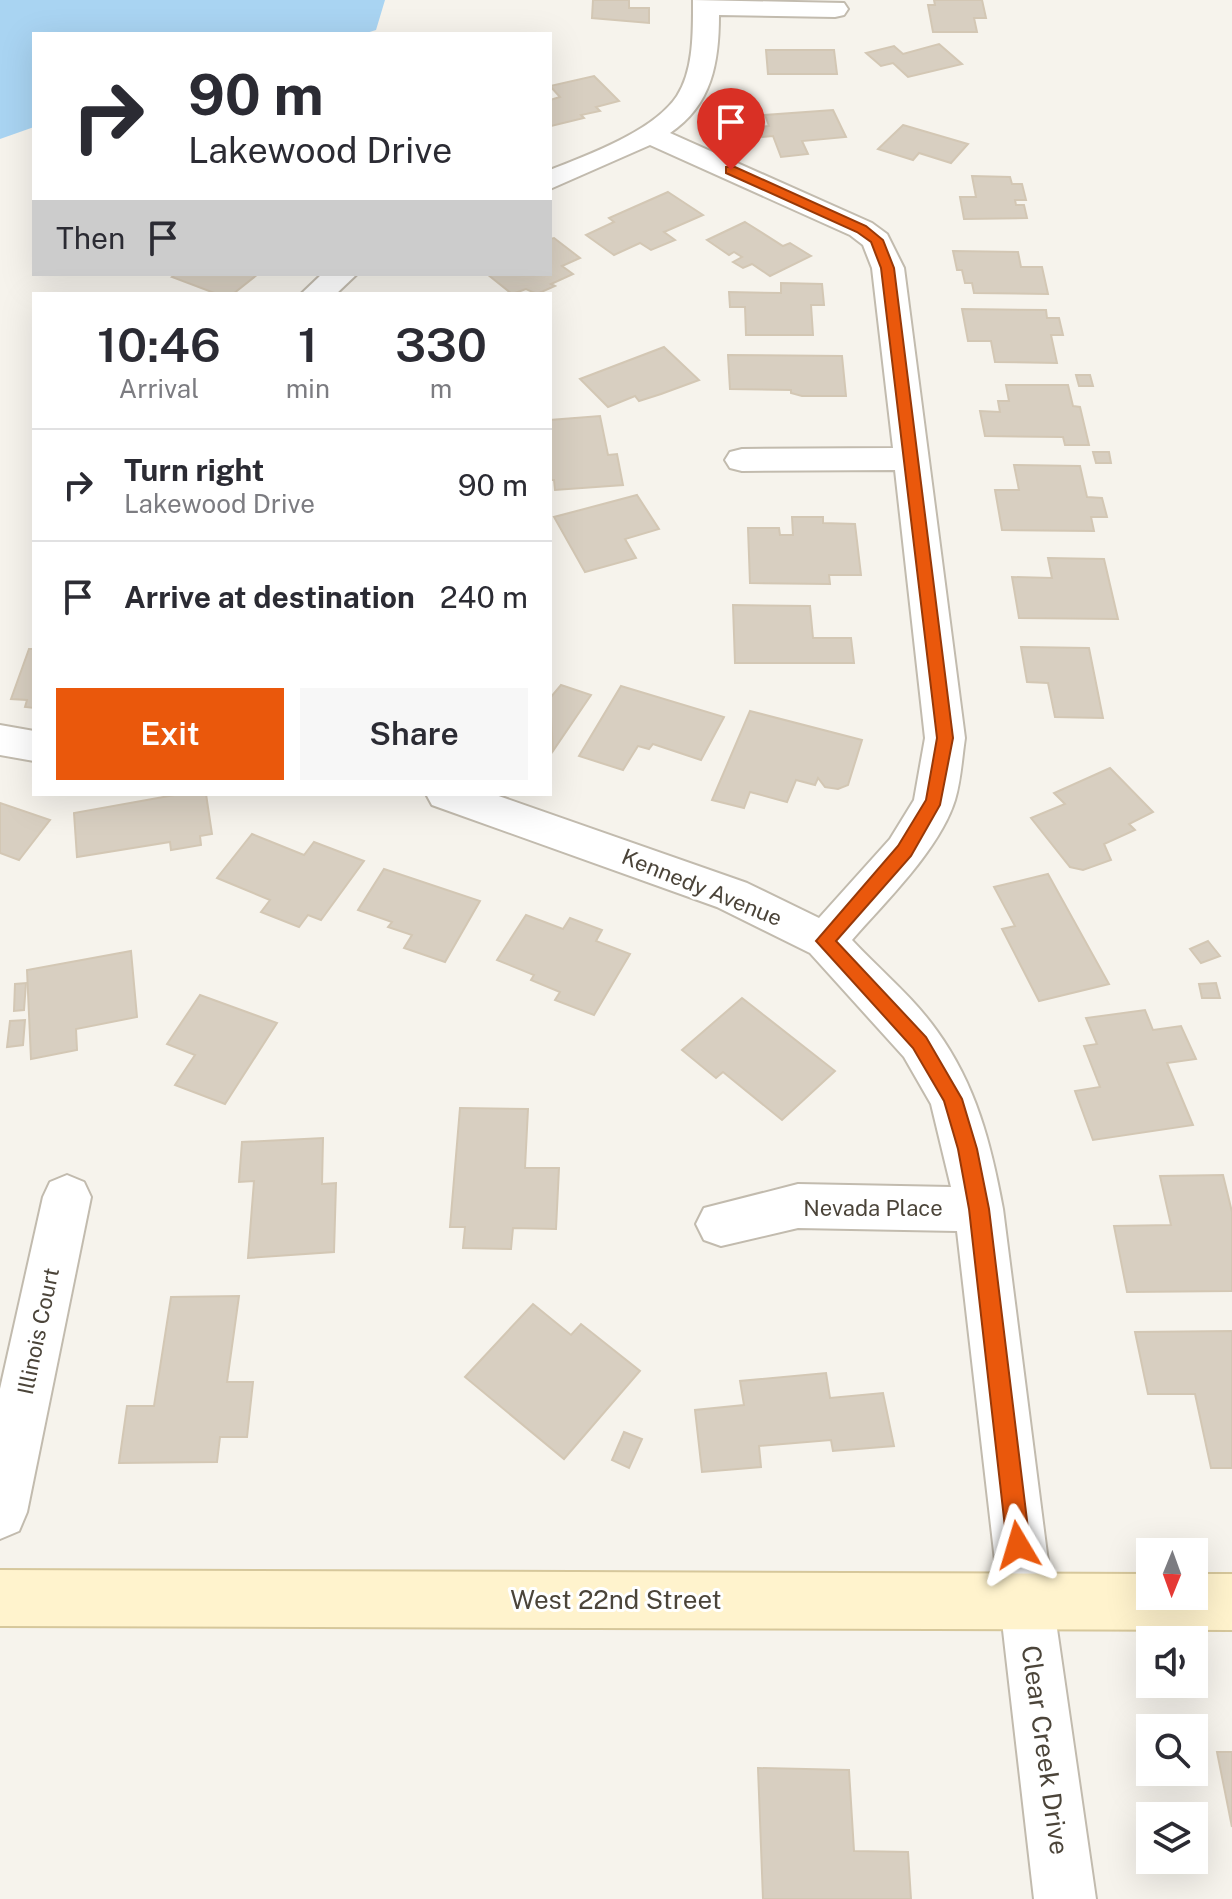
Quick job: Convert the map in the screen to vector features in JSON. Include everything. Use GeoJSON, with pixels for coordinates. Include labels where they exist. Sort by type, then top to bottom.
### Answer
{"type":"FeatureCollection","features":[{"type":"Feature","properties":{"kind":"street"},"geometry":{"type":"LineString","coordinates":[[552,179],[610,155],[649,134],[691,97],[701,65],[706,4],[835,9]]}},
{"type":"Feature","properties":{"kind":"street"},"geometry":{"type":"LineString","coordinates":[[649,134],[839,218],[876,240],[888,268],[945,738],[940,781],[934,801],[905,851],[825,941]]}},
{"type":"Feature","properties":{"kind":"street"},"geometry":{"type":"LineString","coordinates":[[319,292],[339,276]]}},
{"type":"Feature","properties":{"kind":"street"},"geometry":{"type":"LineString","coordinates":[[742,460],[911,459]]}},
{"type":"Feature","properties":{"kind":"street"},"geometry":{"type":"LineString","coordinates":[[0,740],[32,746]]}},
{"type":"Feature","properties":{"kind":"street","name":"Kennedy Avenue"},"geometry":{"type":"LineString","coordinates":[[453,796],[732,895],[825,941],[920,1043],[953,1099],[968,1149],[979,1209],[1025,1601]]}},
{"type":"Feature","properties":{"kind":"street","name":"Illinois Court"},"geometry":{"type":"LineString","coordinates":[[0,1512],[67,1197]]}},
{"type":"Feature","properties":{"kind":"street","name":"Nevada Place"},"geometry":{"type":"LineString","coordinates":[[721,1224],[798,1206],[979,1209]]}},
{"type":"Feature","properties":{"kind":"street","name":"West 22nd Street"},"geometry":{"type":"LineString","coordinates":[[0,1598],[1232,1602]]}},
{"type":"Feature","properties":{"kind":"street","name":"Clear Creek Drive"},"geometry":{"type":"LineString","coordinates":[[1025,1601],[1065,1899]]}},
{"type":"Feature","properties":{"kind":"water"},"geometry":{"type":"Polygon","coordinates":[[[0,0],[385,0],[376,30],[370,32],[32,32],[32,128],[0,139],[0,0]]]}},
{"type":"Feature","properties":{"kind":"building"},"geometry":{"type":"Polygon","coordinates":[[[593,0],[629,0],[629,8],[649,8],[649,23],[592,18],[593,0]]]}},
{"type":"Feature","properties":{"kind":"building"},"geometry":{"type":"Polygon","coordinates":[[[934,0],[982,0],[986,18],[974,18],[977,32],[933,32],[928,5],[935,5],[934,0]]]}},
{"type":"Feature","properties":{"kind":"building"},"geometry":{"type":"Polygon","coordinates":[[[939,44],[962,64],[908,77],[893,63],[881,66],[866,53],[894,46],[903,54],[939,44]]]}},
{"type":"Feature","properties":{"kind":"building"},"geometry":{"type":"Polygon","coordinates":[[[766,50],[834,50],[837,74],[768,74],[766,50]]]}},
{"type":"Feature","properties":{"kind":"building"},"geometry":{"type":"Polygon","coordinates":[[[594,76],[619,101],[596,107],[600,111],[581,115],[584,118],[552,126],[552,99],[560,97],[552,86],[594,76]]]}},
{"type":"Feature","properties":{"kind":"building"},"geometry":{"type":"Polygon","coordinates":[[[833,110],[846,137],[802,141],[808,154],[781,157],[773,136],[762,137],[759,127],[769,126],[765,115],[833,110]]]}},
{"type":"Feature","properties":{"kind":"building"},"geometry":{"type":"Polygon","coordinates":[[[903,125],[968,144],[951,163],[919,153],[913,160],[878,149],[903,125]]]}},
{"type":"Feature","properties":{"kind":"building"},"geometry":{"type":"Polygon","coordinates":[[[972,176],[1010,177],[1012,184],[1022,184],[1026,200],[1015,200],[1016,205],[1024,205],[1027,218],[964,219],[960,197],[976,197],[972,176]]]}},
{"type":"Feature","properties":{"kind":"building"},"geometry":{"type":"Polygon","coordinates":[[[668,192],[703,215],[664,232],[675,240],[651,250],[640,243],[614,255],[586,235],[614,222],[609,218],[668,192]]]}},
{"type":"Feature","properties":{"kind":"building"},"geometry":{"type":"Polygon","coordinates":[[[745,222],[783,246],[790,243],[811,256],[770,276],[752,264],[743,268],[733,262],[742,257],[734,252],[729,255],[707,240],[745,222]]]}},
{"type":"Feature","properties":{"kind":"building"},"geometry":{"type":"Polygon","coordinates":[[[552,238],[580,258],[562,266],[573,274],[551,284],[555,286],[542,292],[526,289],[510,292],[490,276],[552,276],[552,238]]]}},
{"type":"Feature","properties":{"kind":"building"},"geometry":{"type":"Polygon","coordinates":[[[953,251],[1018,252],[1021,267],[1042,267],[1048,294],[974,293],[972,283],[965,283],[962,270],[957,270],[953,251]]]}},
{"type":"Feature","properties":{"kind":"building"},"geometry":{"type":"Polygon","coordinates":[[[256,276],[236,292],[212,292],[172,277],[256,276]]]}},
{"type":"Feature","properties":{"kind":"building"},"geometry":{"type":"Polygon","coordinates":[[[781,283],[822,284],[824,305],[811,305],[813,335],[746,335],[745,307],[730,307],[729,292],[781,293],[781,283]]]}},
{"type":"Feature","properties":{"kind":"building"},"geometry":{"type":"Polygon","coordinates":[[[962,309],[1046,310],[1047,318],[1059,318],[1063,335],[1051,335],[1057,363],[995,362],[991,341],[968,341],[962,309]]]}},
{"type":"Feature","properties":{"kind":"building"},"geometry":{"type":"Polygon","coordinates":[[[664,347],[699,380],[639,401],[635,396],[608,407],[580,379],[664,347]]]}},
{"type":"Feature","properties":{"kind":"building"},"geometry":{"type":"Polygon","coordinates":[[[728,355],[842,356],[846,396],[802,396],[791,393],[791,390],[730,389],[728,355]]]}},
{"type":"Feature","properties":{"kind":"building"},"geometry":{"type":"Polygon","coordinates":[[[1076,375],[1090,375],[1093,386],[1079,386],[1076,375]]]}},
{"type":"Feature","properties":{"kind":"building"},"geometry":{"type":"Polygon","coordinates":[[[1006,385],[1068,385],[1073,406],[1080,407],[1089,445],[1065,445],[1063,437],[985,436],[980,411],[1000,412],[998,401],[1009,401],[1006,385]]]}},
{"type":"Feature","properties":{"kind":"building"},"geometry":{"type":"Polygon","coordinates":[[[600,416],[608,455],[617,454],[623,485],[555,490],[552,480],[552,420],[600,416]]]}},
{"type":"Feature","properties":{"kind":"building"},"geometry":{"type":"Polygon","coordinates":[[[1093,452],[1109,452],[1111,463],[1096,463],[1093,452]]]}},
{"type":"Feature","properties":{"kind":"building"},"geometry":{"type":"Polygon","coordinates":[[[1014,465],[1080,466],[1087,497],[1102,498],[1107,517],[1091,517],[1094,531],[1002,530],[995,490],[1019,490],[1014,465]]]}},
{"type":"Feature","properties":{"kind":"building"},"geometry":{"type":"Polygon","coordinates":[[[637,495],[659,529],[625,539],[636,558],[585,572],[554,517],[637,495]]]}},
{"type":"Feature","properties":{"kind":"building"},"geometry":{"type":"Polygon","coordinates":[[[792,517],[823,517],[823,523],[855,524],[861,575],[829,575],[830,584],[750,583],[748,528],[779,528],[780,535],[793,535],[792,517]]]}},
{"type":"Feature","properties":{"kind":"building"},"geometry":{"type":"Polygon","coordinates":[[[1048,558],[1104,559],[1118,619],[1019,618],[1012,577],[1052,578],[1048,558]]]}},
{"type":"Feature","properties":{"kind":"building"},"geometry":{"type":"Polygon","coordinates":[[[733,605],[810,606],[813,638],[851,638],[854,663],[735,663],[733,605]]]}},
{"type":"Feature","properties":{"kind":"building"},"geometry":{"type":"Polygon","coordinates":[[[1021,647],[1089,648],[1103,718],[1055,717],[1048,683],[1027,682],[1021,647]]]}},
{"type":"Feature","properties":{"kind":"building"},"geometry":{"type":"Polygon","coordinates":[[[29,649],[32,649],[32,708],[25,707],[27,700],[11,699],[29,649]]]}},
{"type":"Feature","properties":{"kind":"building"},"geometry":{"type":"Polygon","coordinates":[[[561,685],[591,695],[553,751],[552,733],[552,696],[561,685]]]}},
{"type":"Feature","properties":{"kind":"building"},"geometry":{"type":"Polygon","coordinates":[[[621,686],[724,717],[701,760],[653,744],[649,749],[638,746],[623,770],[579,756],[621,686]]]}},
{"type":"Feature","properties":{"kind":"building"},"geometry":{"type":"Polygon","coordinates":[[[750,711],[862,740],[848,785],[838,789],[825,787],[818,778],[815,785],[796,780],[787,802],[750,792],[744,808],[712,800],[750,711]]]}},
{"type":"Feature","properties":{"kind":"building"},"geometry":{"type":"Polygon","coordinates":[[[1110,768],[1153,812],[1129,824],[1135,830],[1104,844],[1111,860],[1083,870],[1070,867],[1031,818],[1065,804],[1054,793],[1110,768]]]}},
{"type":"Feature","properties":{"kind":"building"},"geometry":{"type":"Polygon","coordinates":[[[169,796],[206,796],[212,834],[200,836],[201,845],[171,850],[170,842],[77,857],[74,813],[169,796]]]}},
{"type":"Feature","properties":{"kind":"building"},"geometry":{"type":"Polygon","coordinates":[[[0,803],[50,820],[19,860],[0,853],[0,803]]]}},
{"type":"Feature","properties":{"kind":"building"},"geometry":{"type":"Polygon","coordinates":[[[252,834],[304,855],[314,842],[364,861],[321,920],[308,915],[299,927],[261,912],[270,900],[217,878],[252,834]]]}},
{"type":"Feature","properties":{"kind":"building"},"geometry":{"type":"Polygon","coordinates":[[[384,869],[480,901],[445,962],[404,948],[412,935],[388,927],[392,922],[358,910],[384,869]]]}},
{"type":"Feature","properties":{"kind":"building"},"geometry":{"type":"Polygon","coordinates":[[[1048,874],[1109,984],[1039,1001],[1002,929],[1015,926],[994,887],[1048,874]]]}},
{"type":"Feature","properties":{"kind":"building"},"geometry":{"type":"Polygon","coordinates":[[[526,915],[563,929],[570,918],[602,930],[596,941],[630,954],[594,1015],[555,1000],[560,992],[531,980],[534,975],[497,960],[526,915]]]}},
{"type":"Feature","properties":{"kind":"building"},"geometry":{"type":"Polygon","coordinates":[[[1208,941],[1220,956],[1201,963],[1190,949],[1208,941]]]}},
{"type":"Feature","properties":{"kind":"building"},"geometry":{"type":"Polygon","coordinates":[[[131,951],[137,1017],[76,1029],[77,1050],[31,1059],[27,970],[131,951]]]}},
{"type":"Feature","properties":{"kind":"building"},"geometry":{"type":"Polygon","coordinates":[[[26,983],[24,1010],[14,1011],[15,984],[26,983]]]}},
{"type":"Feature","properties":{"kind":"building"},"geometry":{"type":"Polygon","coordinates":[[[1216,983],[1220,998],[1202,998],[1199,984],[1216,983]]]}},
{"type":"Feature","properties":{"kind":"building"},"geometry":{"type":"Polygon","coordinates":[[[200,995],[277,1023],[225,1104],[175,1085],[195,1055],[167,1044],[200,995]]]}},
{"type":"Feature","properties":{"kind":"building"},"geometry":{"type":"Polygon","coordinates":[[[742,998],[835,1071],[782,1120],[723,1072],[716,1078],[682,1050],[742,998]]]}},
{"type":"Feature","properties":{"kind":"building"},"geometry":{"type":"Polygon","coordinates":[[[1145,1010],[1153,1030],[1181,1026],[1196,1059],[1167,1063],[1193,1125],[1093,1140],[1075,1091],[1100,1087],[1084,1046],[1097,1044],[1086,1018],[1145,1010]]]}},
{"type":"Feature","properties":{"kind":"building"},"geometry":{"type":"Polygon","coordinates":[[[25,1020],[23,1045],[7,1047],[10,1021],[25,1020]]]}},
{"type":"Feature","properties":{"kind":"building"},"geometry":{"type":"Polygon","coordinates":[[[460,1108],[528,1109],[525,1168],[559,1168],[556,1229],[513,1228],[511,1249],[463,1248],[465,1227],[450,1227],[460,1108]]]}},
{"type":"Feature","properties":{"kind":"building"},"geometry":{"type":"Polygon","coordinates":[[[323,1138],[322,1184],[336,1183],[334,1252],[248,1258],[254,1181],[239,1182],[242,1142],[323,1138]]]}},
{"type":"Feature","properties":{"kind":"building"},"geometry":{"type":"Polygon","coordinates":[[[1223,1175],[1232,1212],[1232,1291],[1127,1292],[1114,1226],[1171,1225],[1160,1176],[1223,1175]]]}},
{"type":"Feature","properties":{"kind":"building"},"geometry":{"type":"Polygon","coordinates":[[[239,1296],[227,1382],[253,1382],[247,1437],[220,1437],[217,1462],[119,1463],[127,1406],[154,1406],[171,1297],[239,1296]]]}},
{"type":"Feature","properties":{"kind":"building"},"geometry":{"type":"Polygon","coordinates":[[[533,1304],[571,1335],[581,1324],[640,1371],[564,1459],[465,1377],[533,1304]]]}},
{"type":"Feature","properties":{"kind":"building"},"geometry":{"type":"Polygon","coordinates":[[[1232,1331],[1232,1468],[1211,1468],[1195,1394],[1148,1394],[1135,1332],[1232,1331]]]}},
{"type":"Feature","properties":{"kind":"building"},"geometry":{"type":"Polygon","coordinates":[[[826,1373],[830,1398],[883,1393],[894,1446],[833,1451],[831,1440],[759,1446],[761,1467],[702,1472],[695,1410],[744,1405],[740,1381],[826,1373]]]}},
{"type":"Feature","properties":{"kind":"building"},"geometry":{"type":"Polygon","coordinates":[[[624,1432],[642,1439],[629,1468],[612,1460],[624,1432]]]}},
{"type":"Feature","properties":{"kind":"building"},"geometry":{"type":"Polygon","coordinates":[[[1217,1752],[1232,1752],[1232,1827],[1217,1752]]]}},
{"type":"Feature","properties":{"kind":"building"},"geometry":{"type":"Polygon","coordinates":[[[758,1768],[849,1770],[854,1851],[908,1852],[911,1899],[763,1899],[758,1768]]]}},
{"type":"Feature","properties":{"kind":"route"},"geometry":{"type":"LineString","coordinates":[[731,170],[861,229],[876,240],[888,268],[945,738],[940,781],[934,801],[905,851],[888,874],[825,941],[873,989],[920,1043],[953,1099],[968,1149],[979,1209],[1018,1545]]}}]}
